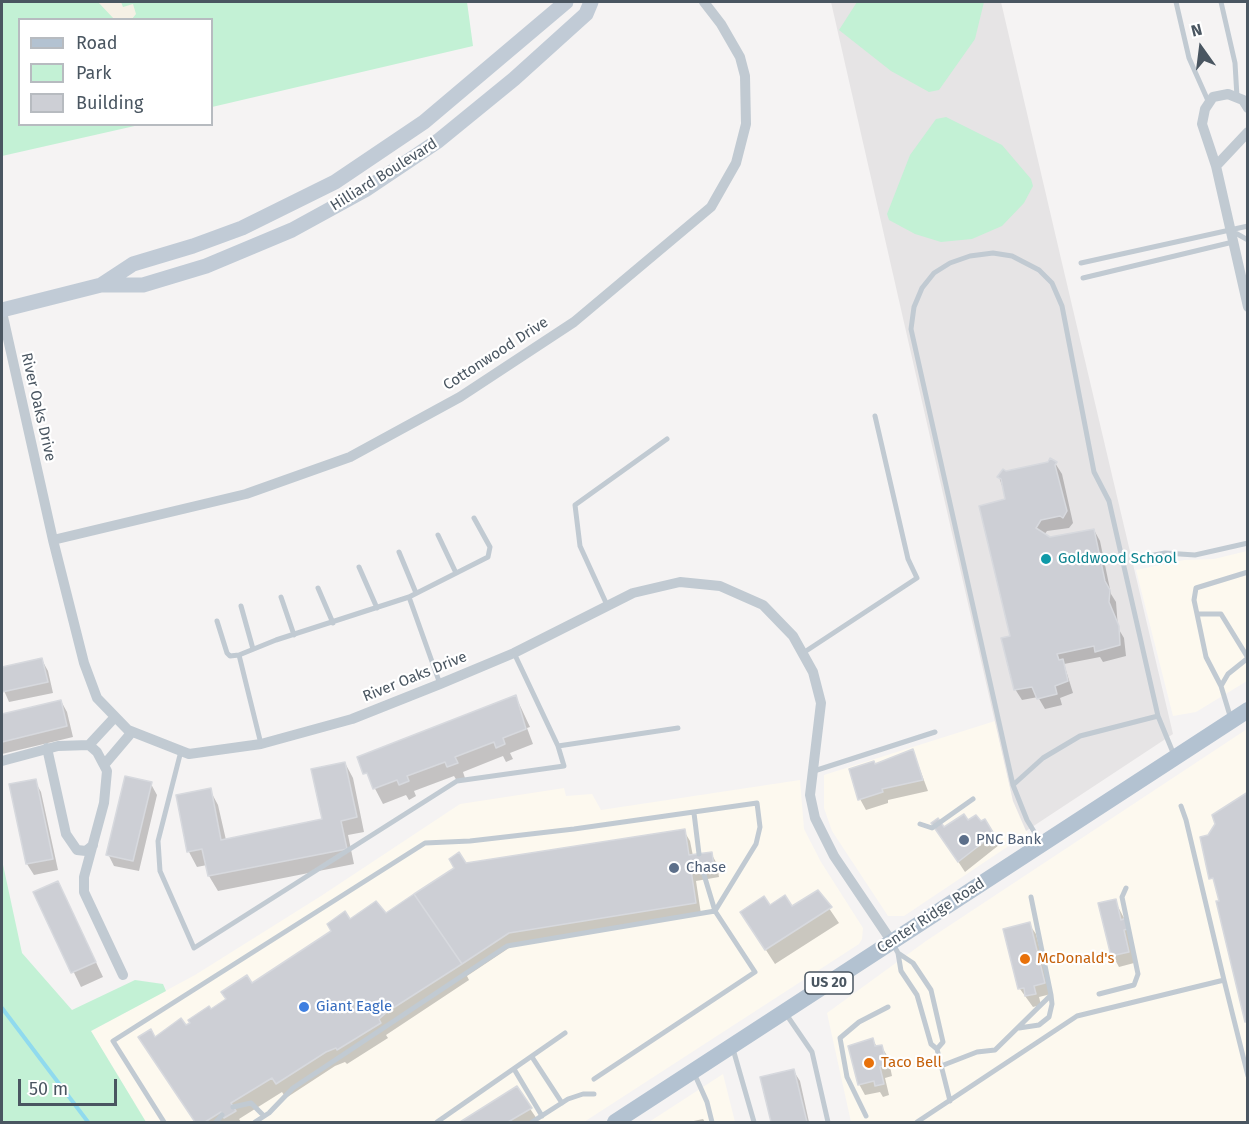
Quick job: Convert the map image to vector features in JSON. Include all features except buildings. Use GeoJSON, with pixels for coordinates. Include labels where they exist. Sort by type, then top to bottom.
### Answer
{"type":"FeatureCollection","features":[{"type":"Feature","properties":{"kind":"main road","name":"Hilliard Boulevard"},"geometry":{"type":"LineString","coordinates":[[101,285],[134,264],[242,228],[335,182],[424,122],[566,2]]}},
{"type":"Feature","properties":{"kind":"main road","name":"Hilliard Boulevard"},"geometry":{"type":"LineString","coordinates":[[2,311],[101,285],[143,285],[206,266],[292,230],[365,190],[438,141],[514,79],[586,14],[591,2]]}},
{"type":"Feature","properties":{"kind":"main road","name":"Center Ridge Road"},"geometry":{"type":"LineString","coordinates":[[619,1122],[785,1012],[895,948],[1042,844],[1248,710]]}},
{"type":"Feature","properties":{"kind":"street","name":"Cottonwood Drive"},"geometry":{"type":"LineString","coordinates":[[53,540],[246,494],[350,457],[460,397],[574,322],[711,207],[736,163],[746,124],[745,76],[740,57],[721,24],[704,2]]}},
{"type":"Feature","properties":{"kind":"street"},"geometry":{"type":"LineString","coordinates":[[1248,108],[1243,100],[1228,94],[1213,97],[1204,109],[1202,124],[1216,166],[1248,307]]}},
{"type":"Feature","properties":{"kind":"street"},"geometry":{"type":"LineString","coordinates":[[1216,166],[1248,132]]}},
{"type":"Feature","properties":{"kind":"street","name":"River Oaks Drive"},"geometry":{"type":"LineString","coordinates":[[2,311],[53,540],[84,663],[97,698],[132,732],[189,754],[261,744],[352,718],[440,684],[514,653],[633,593],[680,582],[720,586],[763,605],[793,636],[813,672],[821,704],[810,795],[815,818],[834,856],[895,948]]}},
{"type":"Feature","properties":{"kind":"street"},"geometry":{"type":"LineString","coordinates":[[2,761],[47,748],[89,745],[115,717]]}},
{"type":"Feature","properties":{"kind":"street"},"geometry":{"type":"LineString","coordinates":[[104,765],[132,732]]}},
{"type":"Feature","properties":{"kind":"street"},"geometry":{"type":"LineString","coordinates":[[89,745],[97,752],[107,771],[104,803],[84,877],[84,892],[123,975]]}},
{"type":"Feature","properties":{"kind":"street"},"geometry":{"type":"LineString","coordinates":[[47,748],[66,834],[77,850],[86,851],[93,845]]}},
{"type":"Feature","properties":{"kind":"lane"},"geometry":{"type":"LineString","coordinates":[[1176,2],[1189,58],[1209,103]]}},
{"type":"Feature","properties":{"kind":"lane"},"geometry":{"type":"LineString","coordinates":[[1221,2],[1235,63],[1237,97]]}},
{"type":"Feature","properties":{"kind":"lane"},"geometry":{"type":"LineString","coordinates":[[1081,263],[1248,226]]}},
{"type":"Feature","properties":{"kind":"lane"},"geometry":{"type":"LineString","coordinates":[[1230,230],[1248,240]]}},
{"type":"Feature","properties":{"kind":"lane"},"geometry":{"type":"LineString","coordinates":[[1083,278],[1233,242]]}},
{"type":"Feature","properties":{"kind":"lane"},"geometry":{"type":"LineString","coordinates":[[1042,844],[1027,820],[1013,785],[911,329],[914,307],[922,288],[934,273],[950,263],[970,256],[993,253],[1012,256],[1039,270],[1052,283],[1062,306],[1094,472],[1109,501],[1158,716],[1175,757]]}},
{"type":"Feature","properties":{"kind":"lane"},"geometry":{"type":"LineString","coordinates":[[803,653],[917,578],[908,559],[875,416]]}},
{"type":"Feature","properties":{"kind":"lane"},"geometry":{"type":"LineString","coordinates":[[607,605],[580,546],[575,506],[667,439]]}},
{"type":"Feature","properties":{"kind":"lane"},"geometry":{"type":"LineString","coordinates":[[217,621],[226,653],[230,656],[409,597],[488,557],[491,552],[474,518]]}},
{"type":"Feature","properties":{"kind":"lane"},"geometry":{"type":"LineString","coordinates":[[438,535],[456,573]]}},
{"type":"Feature","properties":{"kind":"lane"},"geometry":{"type":"LineString","coordinates":[[1149,556],[1165,553],[1195,555],[1248,543]]}},
{"type":"Feature","properties":{"kind":"lane"},"geometry":{"type":"LineString","coordinates":[[399,552],[416,593]]}},
{"type":"Feature","properties":{"kind":"lane"},"geometry":{"type":"LineString","coordinates":[[359,567],[377,608]]}},
{"type":"Feature","properties":{"kind":"lane"},"geometry":{"type":"LineString","coordinates":[[1232,720],[1221,686],[1206,657],[1194,600],[1196,588],[1248,572]]}},
{"type":"Feature","properties":{"kind":"lane"},"geometry":{"type":"LineString","coordinates":[[318,588],[333,623]]}},
{"type":"Feature","properties":{"kind":"lane"},"geometry":{"type":"LineString","coordinates":[[281,597],[294,635]]}},
{"type":"Feature","properties":{"kind":"lane"},"geometry":{"type":"LineString","coordinates":[[409,597],[440,684]]}},
{"type":"Feature","properties":{"kind":"lane"},"geometry":{"type":"LineString","coordinates":[[241,606],[253,649]]}},
{"type":"Feature","properties":{"kind":"lane"},"geometry":{"type":"LineString","coordinates":[[1197,614],[1221,614],[1248,658],[1228,674],[1221,686]]}},
{"type":"Feature","properties":{"kind":"lane"},"geometry":{"type":"LineString","coordinates":[[181,751],[158,841],[160,871],[194,948],[457,781],[564,766],[558,746],[514,653]]}},
{"type":"Feature","properties":{"kind":"lane"},"geometry":{"type":"LineString","coordinates":[[239,654],[261,744]]}},
{"type":"Feature","properties":{"kind":"lane"},"geometry":{"type":"LineString","coordinates":[[1013,785],[1043,758],[1080,736],[1158,716]]}},
{"type":"Feature","properties":{"kind":"lane"},"geometry":{"type":"LineString","coordinates":[[558,746],[678,728]]}},
{"type":"Feature","properties":{"kind":"lane"},"geometry":{"type":"LineString","coordinates":[[812,771],[935,732]]}},
{"type":"Feature","properties":{"kind":"lane"},"geometry":{"type":"LineString","coordinates":[[920,824],[932,828],[973,799]]}},
{"type":"Feature","properties":{"kind":"lane"},"geometry":{"type":"LineString","coordinates":[[164,1122],[113,1041],[425,843],[470,842],[757,803],[760,826],[756,844],[715,911],[507,946],[293,1088],[255,1122]]}},
{"type":"Feature","properties":{"kind":"lane"},"geometry":{"type":"LineString","coordinates":[[1181,806],[1248,1076]]}},
{"type":"Feature","properties":{"kind":"lane"},"geometry":{"type":"LineString","coordinates":[[694,813],[699,854]]}},
{"type":"Feature","properties":{"kind":"lane"},"geometry":{"type":"LineString","coordinates":[[594,1079],[755,972],[715,911],[702,868]]}},
{"type":"Feature","properties":{"kind":"lane"},"geometry":{"type":"LineString","coordinates":[[1099,994],[1134,985],[1138,974],[1122,897],[1126,888]]}},
{"type":"Feature","properties":{"kind":"lane"},"geometry":{"type":"LineString","coordinates":[[1019,1028],[1045,1022],[1051,1013],[1051,995],[1031,897]]}},
{"type":"Feature","properties":{"kind":"lane"},"geometry":{"type":"LineString","coordinates":[[895,948],[901,971],[917,995],[931,1044],[937,1049],[950,1101]]}},
{"type":"Feature","properties":{"kind":"lane"},"geometry":{"type":"LineString","coordinates":[[895,948],[914,963],[931,990],[943,1042],[937,1049]]}},
{"type":"Feature","properties":{"kind":"lane"},"geometry":{"type":"LineString","coordinates":[[917,1122],[1077,1016],[1224,980]]}},
{"type":"Feature","properties":{"kind":"lane"},"geometry":{"type":"LineString","coordinates":[[941,1066],[977,1052],[995,1050],[1051,995]]}},
{"type":"Feature","properties":{"kind":"lane"},"geometry":{"type":"LineString","coordinates":[[866,1116],[847,1077],[840,1038],[859,1022],[888,1007]]}},
{"type":"Feature","properties":{"kind":"lane"},"geometry":{"type":"LineString","coordinates":[[785,1012],[812,1052],[828,1122]]}},
{"type":"Feature","properties":{"kind":"lane"},"geometry":{"type":"LineString","coordinates":[[437,1122],[565,1033]]}},
{"type":"Feature","properties":{"kind":"lane"},"geometry":{"type":"LineString","coordinates":[[732,1046],[745,1083],[754,1122]]}},
{"type":"Feature","properties":{"kind":"lane"},"geometry":{"type":"LineString","coordinates":[[532,1057],[562,1102]]}},
{"type":"Feature","properties":{"kind":"lane"},"geometry":{"type":"LineString","coordinates":[[514,1069],[542,1116]]}},
{"type":"Feature","properties":{"kind":"lane"},"geometry":{"type":"LineString","coordinates":[[694,1072],[707,1102],[712,1122]]}},
{"type":"Feature","properties":{"kind":"lane"},"geometry":{"type":"LineString","coordinates":[[532,1122],[562,1102],[578,1095],[594,1094]]}},
{"type":"Feature","properties":{"kind":"lane"},"geometry":{"type":"LineString","coordinates":[[233,1107],[251,1103],[264,1116]]}},
{"type":"Feature","properties":{"kind":"lane"},"geometry":{"type":"LineString","coordinates":[[216,1122],[222,1115]]}},
{"type":"Feature","properties":{"kind":"shaded area"},"geometry":{"type":"Polygon","coordinates":[[[831,2],[1001,2],[1173,734],[1026,831],[1013,801],[831,2]]]}},
{"type":"Feature","properties":{"kind":"shaded area"},"geometry":{"type":"Polygon","coordinates":[[[1247,551],[1247,681],[1196,712],[1173,716],[1136,570],[1184,560],[1214,559],[1247,551]]]}},
{"type":"Feature","properties":{"kind":"shaded area"},"geometry":{"type":"Polygon","coordinates":[[[995,721],[1013,801],[1028,833],[904,916],[888,916],[832,831],[824,808],[824,775],[995,721]]]}},
{"type":"Feature","properties":{"kind":"shaded area"},"geometry":{"type":"Polygon","coordinates":[[[1247,729],[1247,1122],[851,1122],[827,1013],[926,941],[1247,729]]]}},
{"type":"Feature","properties":{"kind":"shaded area"},"geometry":{"type":"Polygon","coordinates":[[[800,780],[804,829],[821,862],[863,928],[859,944],[584,1122],[146,1122],[91,1031],[195,975],[321,896],[460,804],[564,788],[566,796],[592,794],[601,810],[800,780]]]}},
{"type":"Feature","properties":{"kind":"shaded area"},"geometry":{"type":"Polygon","coordinates":[[[723,1074],[735,1122],[649,1122],[723,1074]]]}},
{"type":"Feature","properties":{"kind":"green space"},"geometry":{"type":"Polygon","coordinates":[[[2,2],[467,2],[473,46],[213,107],[213,18],[18,18],[18,126],[135,126],[2,156],[2,2]]]}},
{"type":"Feature","properties":{"kind":"green space"},"geometry":{"type":"Polygon","coordinates":[[[857,2],[984,2],[975,39],[939,90],[929,92],[891,71],[839,30],[857,2]]]}},
{"type":"Feature","properties":{"kind":"green space"},"geometry":{"type":"Polygon","coordinates":[[[946,117],[1002,145],[1031,179],[1033,186],[1024,203],[1002,226],[972,239],[941,242],[915,234],[889,220],[887,214],[910,155],[936,119],[946,117]]]}},
{"type":"Feature","properties":{"kind":"green space"},"geometry":{"type":"Polygon","coordinates":[[[2,860],[22,953],[72,1010],[135,980],[163,984],[166,991],[91,1031],[146,1122],[2,1122],[2,860]]]}},
{"type":"Feature","properties":{"kind":"sand"},"geometry":{"type":"Polygon","coordinates":[[[98,2],[121,2],[123,7],[133,4],[136,14],[133,18],[113,18],[98,2]]]}},
{"type":"Feature","properties":{"kind":"waterway"},"geometry":{"type":"LineString","coordinates":[[2,1008],[88,1122]]}},
{"type":"Feature","properties":{"kind":"place","name":"Goldwood School"},"geometry":{"type":"Point","coordinates":[1046,559]}},
{"type":"Feature","properties":{"kind":"place","name":"PNC Bank"},"geometry":{"type":"Point","coordinates":[964,840]}},
{"type":"Feature","properties":{"kind":"place","name":"Chase"},"geometry":{"type":"Point","coordinates":[674,868]}},
{"type":"Feature","properties":{"kind":"place","name":"McDonald's"},"geometry":{"type":"Point","coordinates":[1025,959]}},
{"type":"Feature","properties":{"kind":"place","name":"Giant Eagle"},"geometry":{"type":"Point","coordinates":[304,1007]}},
{"type":"Feature","properties":{"kind":"place","name":"Taco Bell"},"geometry":{"type":"Point","coordinates":[869,1063]}}]}
